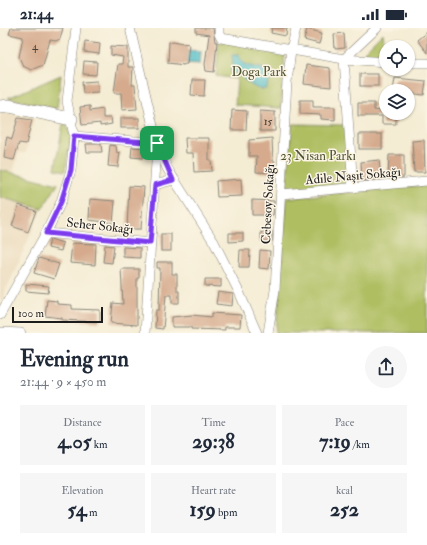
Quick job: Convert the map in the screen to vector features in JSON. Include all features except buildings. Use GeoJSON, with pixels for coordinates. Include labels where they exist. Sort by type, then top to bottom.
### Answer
{"type":"FeatureCollection","features":[{"type":"Feature","properties":{"kind":"highway"},"geometry":{"type":"LineString","coordinates":[[0,103],[70,117]]}},
{"type":"Feature","properties":{"kind":"highway"},"geometry":{"type":"LineString","coordinates":[[0,107],[15,106]]}},
{"type":"Feature","properties":{"kind":"street"},"geometry":{"type":"LineString","coordinates":[[0,315],[46,233],[61,202],[71,170],[74,136],[67,101],[76,28]]}},
{"type":"Feature","properties":{"kind":"street"},"geometry":{"type":"LineString","coordinates":[[130,28],[157,143],[166,164],[173,180],[214,242],[261,332]]}},
{"type":"Feature","properties":{"kind":"street"},"geometry":{"type":"LineString","coordinates":[[220,28],[219,35],[221,38],[344,59],[379,62]]}},
{"type":"Feature","properties":{"kind":"street","name":"Cebesoy Sokağı"},"geometry":{"type":"LineString","coordinates":[[261,332],[271,317],[275,290],[291,51],[296,28]]}},
{"type":"Feature","properties":{"kind":"street"},"geometry":{"type":"LineString","coordinates":[[344,59],[377,28]]}},
{"type":"Feature","properties":{"kind":"street"},"geometry":{"type":"LineString","coordinates":[[344,59],[353,188]]}},
{"type":"Feature","properties":{"kind":"street"},"geometry":{"type":"LineString","coordinates":[[415,63],[427,63]]}},
{"type":"Feature","properties":{"kind":"street"},"geometry":{"type":"LineString","coordinates":[[74,136],[157,143]]}},
{"type":"Feature","properties":{"kind":"street"},"geometry":{"type":"LineString","coordinates":[[145,333],[157,143]]}},
{"type":"Feature","properties":{"kind":"street"},"geometry":{"type":"LineString","coordinates":[[156,167],[166,164]]}},
{"type":"Feature","properties":{"kind":"street"},"geometry":{"type":"LineString","coordinates":[[155,185],[173,180]]}},
{"type":"Feature","properties":{"kind":"street","name":"Adile Naşit Sokağı"},"geometry":{"type":"LineString","coordinates":[[281,194],[427,181]]}},
{"type":"Feature","properties":{"kind":"street","name":"Seher Sokağı"},"geometry":{"type":"LineString","coordinates":[[46,233],[150,243]]}},
{"type":"Feature","properties":{"kind":"street"},"geometry":{"type":"LineString","coordinates":[[0,332],[22,333]]}},
{"type":"Feature","properties":{"kind":"shaded area"},"geometry":{"type":"Polygon","coordinates":[[[4,112],[34,117],[26,153],[19,153],[13,172],[0,170],[0,114],[4,112]]]}},
{"type":"Feature","properties":{"kind":"shaded area"},"geometry":{"type":"Polygon","coordinates":[[[0,197],[42,209],[0,303],[0,197]]]}},
{"type":"Feature","properties":{"kind":"green space"},"geometry":{"type":"Polygon","coordinates":[[[383,33],[384,40],[379,40],[379,58],[366,57],[364,52],[383,33]]]}},
{"type":"Feature","properties":{"kind":"green space","name":"Doga Park"},"geometry":{"type":"Polygon","coordinates":[[[219,39],[285,53],[281,108],[235,105],[237,79],[216,76],[219,39]]]}},
{"type":"Feature","properties":{"kind":"green space"},"geometry":{"type":"Polygon","coordinates":[[[61,75],[57,109],[8,98],[61,75]]]}},
{"type":"Feature","properties":{"kind":"green space"},"geometry":{"type":"Polygon","coordinates":[[[63,124],[67,125],[71,137],[65,171],[55,169],[63,124]]]}},
{"type":"Feature","properties":{"kind":"green space","name":"23 Nisan Parkı"},"geometry":{"type":"Polygon","coordinates":[[[292,124],[345,125],[350,186],[286,190],[292,124]]]}},
{"type":"Feature","properties":{"kind":"green space"},"geometry":{"type":"Polygon","coordinates":[[[0,170],[58,184],[42,209],[0,197],[0,170]]]}},
{"type":"Feature","properties":{"kind":"green space"},"geometry":{"type":"Polygon","coordinates":[[[427,185],[427,333],[276,333],[287,198],[427,185]]]}},
{"type":"Feature","properties":{"kind":"water"},"geometry":{"type":"Polygon","coordinates":[[[185,50],[201,51],[200,64],[184,63],[185,50]]]}},
{"type":"Feature","properties":{"kind":"water"},"geometry":{"type":"Polygon","coordinates":[[[232,55],[238,55],[247,65],[269,71],[271,78],[266,89],[256,88],[230,71],[233,64],[232,55]]]}},
{"type":"Feature","properties":{"kind":"route"},"geometry":{"type":"LineString","coordinates":[[74,136],[157,143],[173,180],[155,185],[150,243],[46,233],[61,202],[71,170],[74,136]]}}]}
